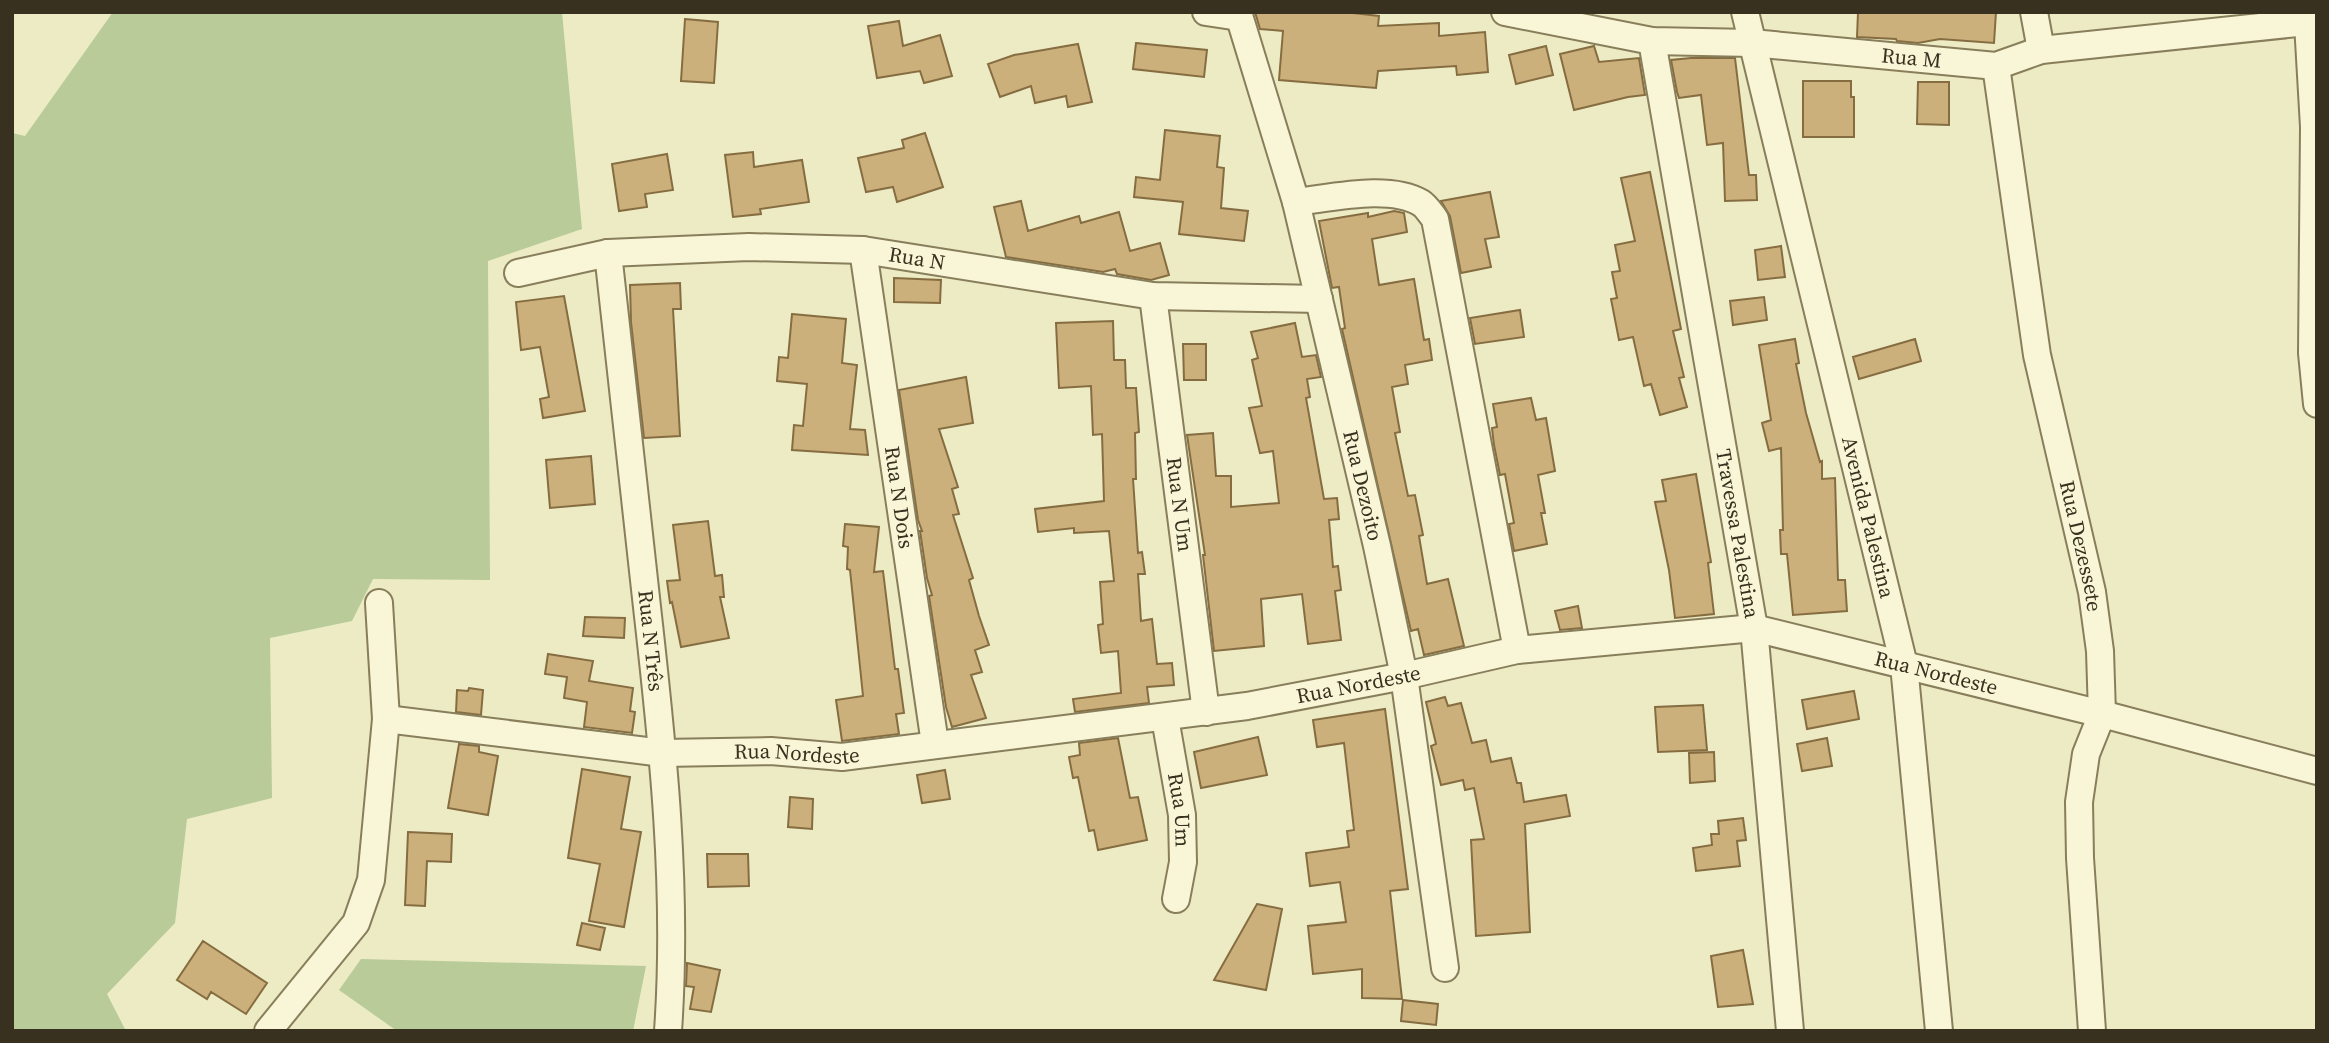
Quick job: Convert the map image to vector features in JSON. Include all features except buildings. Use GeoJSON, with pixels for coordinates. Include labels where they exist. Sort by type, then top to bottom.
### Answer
{"type":"FeatureCollection","features":[{"type":"Feature","properties":{"kind":"street"},"geometry":{"type":"LineString","coordinates":[[1206,12],[1239,15]]}},
{"type":"Feature","properties":{"kind":"street","name":"Rua M"},"geometry":{"type":"LineString","coordinates":[[1505,12],[1652,41],[1752,43],[1996,66],[2041,50],[2312,22]]}},
{"type":"Feature","properties":{"kind":"street","name":"Avenida Palestina"},"geometry":{"type":"LineString","coordinates":[[1745,12],[1904,665],[1939,1031]]}},
{"type":"Feature","properties":{"kind":"street"},"geometry":{"type":"LineString","coordinates":[[2034,12],[2041,50]]}},
{"type":"Feature","properties":{"kind":"street","name":"Rua Dezoito"},"geometry":{"type":"LineString","coordinates":[[1239,15],[1296,202],[1377,546],[1404,676],[1445,968]]}},
{"type":"Feature","properties":{"kind":"street"},"geometry":{"type":"LineString","coordinates":[[2312,22],[2315,127],[2312,353],[2317,404]]}},
{"type":"Feature","properties":{"kind":"street","name":"Travessa Palestina"},"geometry":{"type":"LineString","coordinates":[[1652,41],[1754,628],[1790,1031]]}},
{"type":"Feature","properties":{"kind":"street","name":"Rua Dezessete"},"geometry":{"type":"LineString","coordinates":[[1996,66],[2037,355],[2092,592],[2100,651],[2102,714],[2086,754],[2079,802],[2080,858],[2092,1031]]}},
{"type":"Feature","properties":{"kind":"street"},"geometry":{"type":"LineString","coordinates":[[1296,202],[1378,193],[1403,195],[1423,204],[1435,219],[1517,650]]}},
{"type":"Feature","properties":{"kind":"street","name":"Rua N"},"geometry":{"type":"LineString","coordinates":[[518,273],[608,253],[749,247],[863,250],[1153,296],[1319,299]]}},
{"type":"Feature","properties":{"kind":"street","name":"Rua N Dois"},"geometry":{"type":"LineString","coordinates":[[863,250],[935,744]]}},
{"type":"Feature","properties":{"kind":"street","name":"Rua N Três"},"geometry":{"type":"LineString","coordinates":[[608,253],[663,753],[671,875],[672,976],[668,1031]]}},
{"type":"Feature","properties":{"kind":"street","name":"Rua N Um"},"geometry":{"type":"LineString","coordinates":[[1153,296],[1206,712]]}},
{"type":"Feature","properties":{"kind":"street"},"geometry":{"type":"LineString","coordinates":[[268,1031],[356,923],[371,880],[386,719],[379,603]]}},
{"type":"Feature","properties":{"kind":"street","name":"Rua Nordeste"},"geometry":{"type":"LineString","coordinates":[[386,719],[663,753],[771,751],[842,757],[1206,712],[1404,676],[1517,650],[1754,628],[2102,714],[2317,771]]}},
{"type":"Feature","properties":{"kind":"street","name":"Rua Um"},"geometry":{"type":"LineString","coordinates":[[1165,718],[1182,815],[1184,862],[1176,900]]}},
{"type":"Feature","properties":{"kind":"green space"},"geometry":{"type":"Polygon","coordinates":[[[113,12],[562,12],[582,229],[488,261],[490,580],[373,579],[352,621],[270,638],[272,798],[187,819],[175,923],[107,994],[126,1031],[12,1031],[12,133],[25,136],[113,12]]]}},
{"type":"Feature","properties":{"kind":"green space"},"geometry":{"type":"Polygon","coordinates":[[[361,959],[646,966],[633,1031],[397,1031],[339,990],[361,959]]]}}]}
